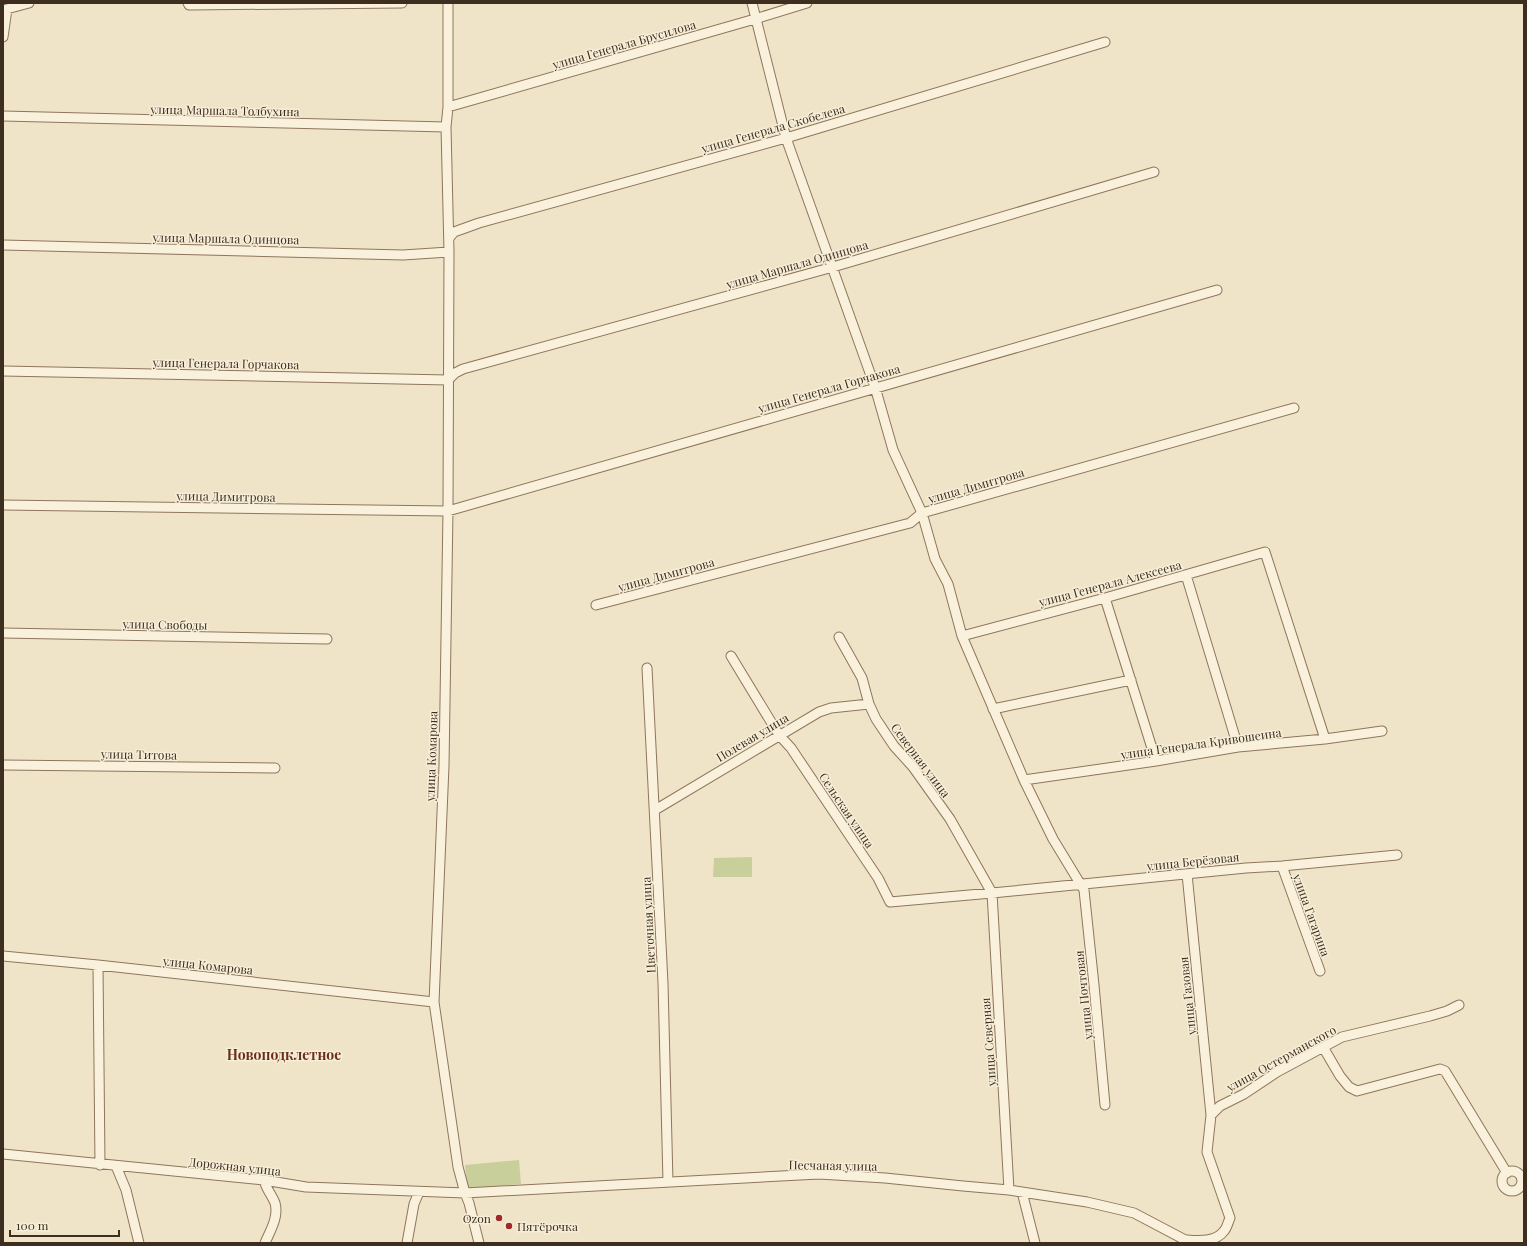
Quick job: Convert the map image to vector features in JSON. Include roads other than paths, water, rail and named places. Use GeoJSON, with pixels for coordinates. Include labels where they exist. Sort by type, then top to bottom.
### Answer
{"type":"FeatureCollection","features":[{"type":"Feature","properties":{"kind":"street"},"geometry":{"type":"LineString","coordinates":[[3,37],[5,9],[29,3]]}},
{"type":"Feature","properties":{"kind":"street"},"geometry":{"type":"LineString","coordinates":[[188,3],[189,5],[402,3]]}},
{"type":"Feature","properties":{"kind":"street","name":"улица Комарова"},"geometry":{"type":"LineString","coordinates":[[448,3],[448,107],[446,127],[449,238],[448,511],[444,766],[434,1002],[458,1168],[479,1243]]}},
{"type":"Feature","properties":{"kind":"street","name":"улица Почтовая"},"geometry":{"type":"LineString","coordinates":[[752,3],[786,138],[875,387],[893,450],[922,512],[935,559],[948,584],[962,636],[1024,780],[1053,839],[1084,890],[1105,1104]]}},
{"type":"Feature","properties":{"kind":"street","name":"улица Генерала Брусилова"},"geometry":{"type":"LineString","coordinates":[[448,107],[807,3]]}},
{"type":"Feature","properties":{"kind":"street","name":"улица Генерала Скобелева"},"geometry":{"type":"LineString","coordinates":[[449,238],[454,232],[479,223],[786,138],[1105,42]]}},
{"type":"Feature","properties":{"kind":"street","name":"улица Маршала Толбухина"},"geometry":{"type":"LineString","coordinates":[[3,116],[446,127]]}},
{"type":"Feature","properties":{"kind":"street","name":"улица Маршала Одинцова"},"geometry":{"type":"LineString","coordinates":[[448,380],[455,373],[463,369],[832,267],[1154,172]]}},
{"type":"Feature","properties":{"kind":"street","name":"улица Маршала Одинцова"},"geometry":{"type":"LineString","coordinates":[[3,245],[403,255],[449,252]]}},
{"type":"Feature","properties":{"kind":"street","name":"улица Генерала Горчакова"},"geometry":{"type":"LineString","coordinates":[[448,511],[1216,290]]}},
{"type":"Feature","properties":{"kind":"street","name":"улица Генерала Горчакова"},"geometry":{"type":"LineString","coordinates":[[3,371],[448,380]]}},
{"type":"Feature","properties":{"kind":"street","name":"улица Димитрова"},"geometry":{"type":"LineString","coordinates":[[596,605],[910,523],[922,512],[1294,408]]}},
{"type":"Feature","properties":{"kind":"street","name":"улица Димитрова"},"geometry":{"type":"LineString","coordinates":[[3,506],[448,511]]}},
{"type":"Feature","properties":{"kind":"street","name":"улица Генерала Алексеева"},"geometry":{"type":"LineString","coordinates":[[962,636],[1105,598],[1265,552],[1325,739]]}},
{"type":"Feature","properties":{"kind":"street"},"geometry":{"type":"LineString","coordinates":[[1186,575],[1238,747]]}},
{"type":"Feature","properties":{"kind":"street"},"geometry":{"type":"LineString","coordinates":[[1105,598],[1156,762]]}},
{"type":"Feature","properties":{"kind":"street","name":"улица Свободы"},"geometry":{"type":"LineString","coordinates":[[3,633],[327,639]]}},
{"type":"Feature","properties":{"kind":"street","name":"Северная улица"},"geometry":{"type":"LineString","coordinates":[[839,637],[862,678],[869,704],[876,719],[894,746],[913,767],[950,819],[992,893]]}},
{"type":"Feature","properties":{"kind":"street","name":"Сельская улица"},"geometry":{"type":"LineString","coordinates":[[731,656],[779,736],[791,748],[878,878],[890,902]]}},
{"type":"Feature","properties":{"kind":"street","name":"Цветочная улица"},"geometry":{"type":"LineString","coordinates":[[647,668],[663,983],[668,1182]]}},
{"type":"Feature","properties":{"kind":"street"},"geometry":{"type":"LineString","coordinates":[[993,709],[1131,680]]}},
{"type":"Feature","properties":{"kind":"street","name":"Полевая улица"},"geometry":{"type":"LineString","coordinates":[[655,810],[805,719],[824,710],[869,704]]}},
{"type":"Feature","properties":{"kind":"street","name":"улица Генерала Кривошеина"},"geometry":{"type":"LineString","coordinates":[[1024,780],[1156,762],[1238,747],[1325,739],[1382,731]]}},
{"type":"Feature","properties":{"kind":"street","name":"улица Титова"},"geometry":{"type":"LineString","coordinates":[[3,765],[275,768]]}},
{"type":"Feature","properties":{"kind":"street","name":"улица Берёзовая"},"geometry":{"type":"LineString","coordinates":[[890,902],[1246,868],[1397,856]]}},
{"type":"Feature","properties":{"kind":"street","name":"улица Гагарина"},"geometry":{"type":"LineString","coordinates":[[1282,866],[1320,971]]}},
{"type":"Feature","properties":{"kind":"street","name":"улица Газовая"},"geometry":{"type":"LineString","coordinates":[[1187,874],[1211,1115],[1207,1152],[1230,1218],[1224,1231],[1218,1236],[1205,1240],[1189,1242]]}},
{"type":"Feature","properties":{"kind":"street","name":"улица Северная"},"geometry":{"type":"LineString","coordinates":[[992,893],[1009,1190]]}},
{"type":"Feature","properties":{"kind":"street","name":"улица Комарова"},"geometry":{"type":"LineString","coordinates":[[3,956],[98,964],[434,1002]]}},
{"type":"Feature","properties":{"kind":"street"},"geometry":{"type":"LineString","coordinates":[[98,964],[100,1165]]}},
{"type":"Feature","properties":{"kind":"street","name":"улица Остерманского"},"geometry":{"type":"LineString","coordinates":[[1211,1115],[1220,1106],[1342,1037],[1430,1016],[1459,1005]]}},
{"type":"Feature","properties":{"kind":"street"},"geometry":{"type":"LineString","coordinates":[[1323,1047],[1340,1076],[1349,1087],[1357,1091],[1440,1069],[1445,1071],[1507,1173]]}},
{"type":"Feature","properties":{"kind":"street","name":"Дорожная улица"},"geometry":{"type":"LineString","coordinates":[[3,1154],[100,1165],[264,1180],[306,1187],[465,1193]]}},
{"type":"Feature","properties":{"kind":"street"},"geometry":{"type":"LineString","coordinates":[[116,1166],[126,1190],[139,1243]]}},
{"type":"Feature","properties":{"kind":"street","name":"Песчаная улица"},"geometry":{"type":"LineString","coordinates":[[465,1193],[819,1174],[885,1178],[1009,1190],[1087,1202],[1134,1213],[1189,1242]]}},
{"type":"Feature","properties":{"kind":"street"},"geometry":{"type":"LineString","coordinates":[[264,1180],[265,1186],[275,1204],[275,1220],[265,1243]]}},
{"type":"Feature","properties":{"kind":"street"},"geometry":{"type":"LineString","coordinates":[[407,1243],[414,1204],[418,1192]]}},
{"type":"Feature","properties":{"kind":"street"},"geometry":{"type":"LineString","coordinates":[[1022,1192],[1035,1243]]}},
{"type":"Feature","properties":{"kind":"place","name":"Ozon"},"geometry":{"type":"Point","coordinates":[499,1218]}},
{"type":"Feature","properties":{"kind":"place","name":"Пятёрочка"},"geometry":{"type":"Point","coordinates":[509,1226]}},
{"type":"Feature","properties":{"kind":"district","name":"Новоподклетное"},"geometry":{"type":"Point","coordinates":[284,1054]}}]}
